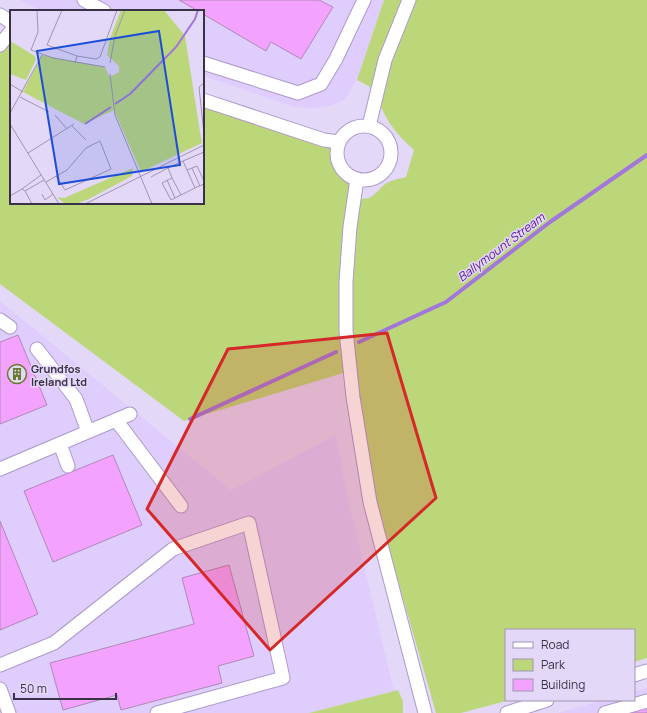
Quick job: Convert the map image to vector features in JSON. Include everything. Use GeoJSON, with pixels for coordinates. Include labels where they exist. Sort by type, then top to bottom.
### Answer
{"type":"FeatureCollection","features":[{"type":"Feature","properties":{"kind":"street"},"geometry":{"type":"LineString","coordinates":[[84,0],[102,10]]}},
{"type":"Feature","properties":{"kind":"street"},"geometry":{"type":"LineString","coordinates":[[204,63],[298,93],[321,84],[336,59],[364,0]]}},
{"type":"Feature","properties":{"kind":"street"},"geometry":{"type":"LineString","coordinates":[[369,126],[385,60],[409,0]]}},
{"type":"Feature","properties":{"kind":"street"},"geometry":{"type":"LineString","coordinates":[[0,15],[10,21]]}},
{"type":"Feature","properties":{"kind":"street"},"geometry":{"type":"LineString","coordinates":[[0,45],[10,32]]}},
{"type":"Feature","properties":{"kind":"street"},"geometry":{"type":"LineString","coordinates":[[204,100],[324,140],[339,142]]}},
{"type":"Feature","properties":{"kind":"street"},"geometry":{"type":"LineString","coordinates":[[360,126],[369,126],[377,129],[388,140],[391,148],[390,161],[383,172],[378,176],[364,180],[357,179],[347,174],[341,168],[337,151],[339,142],[344,134],[351,129],[360,126]]}},
{"type":"Feature","properties":{"kind":"street"},"geometry":{"type":"LineString","coordinates":[[357,179],[350,227],[346,282],[346,331],[353,397],[370,502],[425,713]]}},
{"type":"Feature","properties":{"kind":"street"},"geometry":{"type":"LineString","coordinates":[[37,349],[76,399],[88,432]]}},
{"type":"Feature","properties":{"kind":"street"},"geometry":{"type":"LineString","coordinates":[[0,469],[130,414]]}},
{"type":"Feature","properties":{"kind":"street"},"geometry":{"type":"LineString","coordinates":[[116,420],[181,506]]}},
{"type":"Feature","properties":{"kind":"street"},"geometry":{"type":"LineString","coordinates":[[60,444],[68,466]]}},
{"type":"Feature","properties":{"kind":"street"},"geometry":{"type":"LineString","coordinates":[[0,665],[54,643],[173,550],[248,523],[283,678],[157,713]]}},
{"type":"Feature","properties":{"kind":"street"},"geometry":{"type":"LineString","coordinates":[[635,675],[647,671]]}},
{"type":"Feature","properties":{"kind":"street"},"geometry":{"type":"LineString","coordinates":[[0,689],[9,713]]}},
{"type":"Feature","properties":{"kind":"street"},"geometry":{"type":"LineString","coordinates":[[507,713],[544,701]]}},
{"type":"Feature","properties":{"kind":"street"},"geometry":{"type":"LineString","coordinates":[[605,713],[647,701]]}},
{"type":"Feature","properties":{"kind":"highlighted area"},"geometry":{"type":"Polygon","coordinates":[[[387,333],[436,498],[270,650],[147,509],[228,349],[387,333]]]}},
{"type":"Feature","properties":{"kind":"shaded area"},"geometry":{"type":"Polygon","coordinates":[[[20,0],[384,0],[357,80],[345,99],[331,106],[313,108],[294,107],[204,76],[204,10],[40,10],[20,0]]]}},
{"type":"Feature","properties":{"kind":"shaded area"},"geometry":{"type":"Polygon","coordinates":[[[0,301],[231,490],[336,435],[346,490],[394,691],[309,713],[0,713],[0,301]]]}},
{"type":"Feature","properties":{"kind":"shaded area"},"geometry":{"type":"Polygon","coordinates":[[[647,688],[647,713],[558,713],[600,701],[635,701],[635,691],[647,688]]]}},
{"type":"Feature","properties":{"kind":"green space"},"geometry":{"type":"Polygon","coordinates":[[[384,0],[647,0],[647,658],[635,662],[635,629],[505,629],[505,701],[506,701],[461,713],[436,713],[377,508],[350,371],[184,421],[0,284],[0,45],[10,32],[10,204],[204,204],[204,100],[339,142],[337,152],[339,162],[347,174],[352,177],[354,198],[369,198],[386,183],[406,177],[414,150],[398,135],[389,122],[382,110],[375,92],[366,84],[357,80],[384,0]]]}},
{"type":"Feature","properties":{"kind":"green space"},"geometry":{"type":"Polygon","coordinates":[[[398,690],[403,701],[403,713],[309,713],[398,690]]]}},
{"type":"Feature","properties":{"kind":"building"},"geometry":{"type":"Polygon","coordinates":[[[179,0],[319,0],[333,7],[301,59],[271,42],[266,51],[204,15],[204,10],[196,10],[179,0]]]}},
{"type":"Feature","properties":{"kind":"building","name":"Grundfos Ireland Ltd"},"geometry":{"type":"Polygon","coordinates":[[[18,335],[47,405],[0,424],[0,342],[18,335]]]}},
{"type":"Feature","properties":{"kind":"building"},"geometry":{"type":"Polygon","coordinates":[[[113,455],[142,525],[53,562],[24,491],[113,455]]]}},
{"type":"Feature","properties":{"kind":"building"},"geometry":{"type":"Polygon","coordinates":[[[0,521],[38,614],[0,630],[0,521]]]}},
{"type":"Feature","properties":{"kind":"building"},"geometry":{"type":"Polygon","coordinates":[[[229,565],[254,656],[218,666],[222,683],[121,710],[117,695],[63,710],[50,663],[194,624],[182,578],[229,565]]]}},
{"type":"Feature","properties":{"kind":"building"},"geometry":{"type":"Polygon","coordinates":[[[647,707],[647,713],[626,713],[647,707]]]}},
{"type":"Feature","properties":{"kind":"waterway","name":"Ballymount Stream"},"geometry":{"type":"LineString","coordinates":[[359,342],[446,302],[550,222],[647,155]]}},
{"type":"Feature","properties":{"kind":"waterway","name":"Ballymount Stream"},"geometry":{"type":"LineString","coordinates":[[190,419],[336,352]]}},
{"type":"Feature","properties":{"kind":"place","name":"Grundfos Ireland Ltd"},"geometry":{"type":"Point","coordinates":[17,374]}}]}
